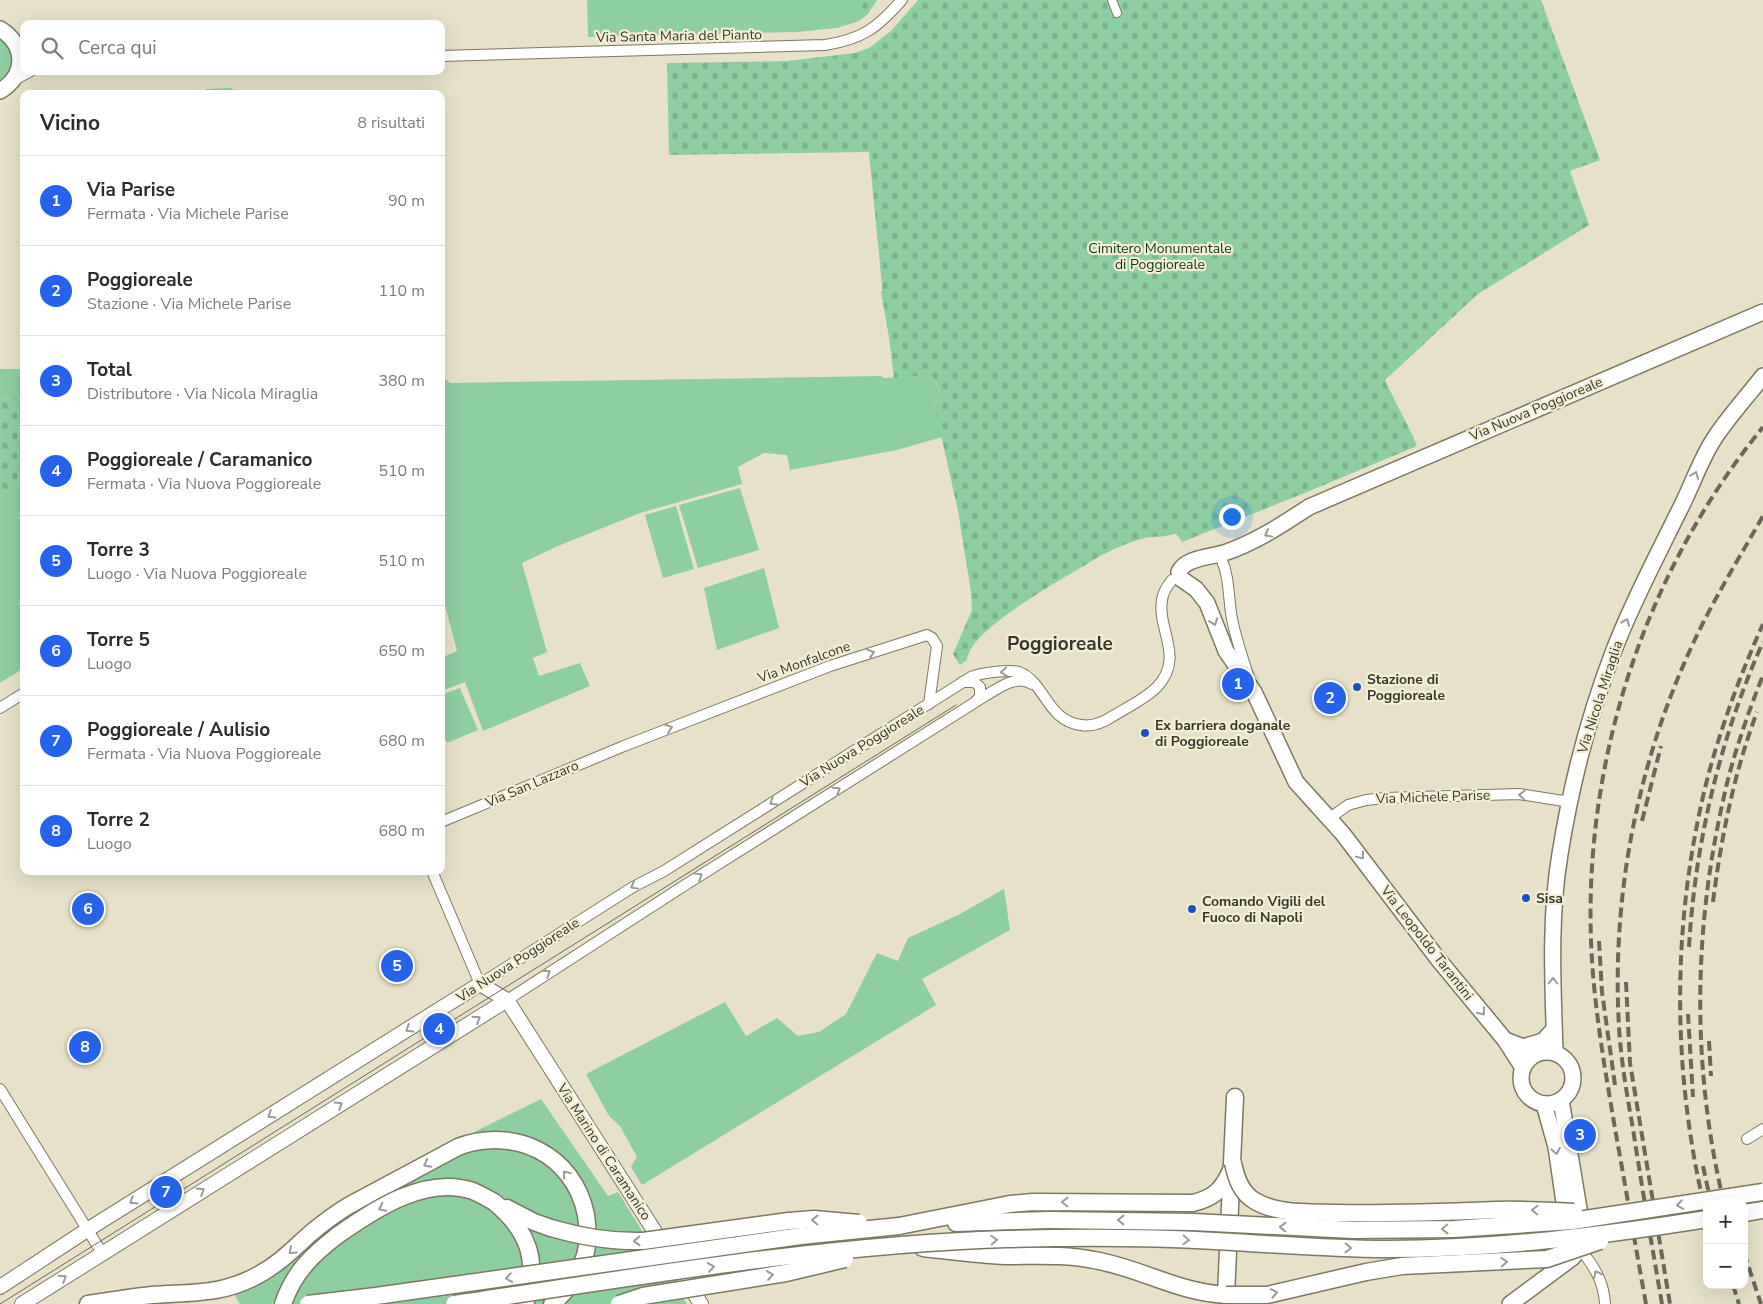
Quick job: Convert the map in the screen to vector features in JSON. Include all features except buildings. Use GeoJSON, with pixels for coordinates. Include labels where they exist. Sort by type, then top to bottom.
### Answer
{"type":"FeatureCollection","features":[{"type":"Feature","properties":{"kind":"highway"},"geometry":{"type":"LineString","coordinates":[[1226,1295],[1235,1097]]}},
{"type":"Feature","properties":{"kind":"highway"},"geometry":{"type":"LineString","coordinates":[[88,1304],[152,1295],[204,1293],[229,1288],[260,1274],[284,1259],[310,1234],[348,1206],[458,1147],[484,1140],[505,1140],[520,1142],[535,1148],[564,1170],[580,1195],[584,1207],[587,1227],[584,1259],[574,1280],[552,1304]]}},
{"type":"Feature","properties":{"kind":"highway"},"geometry":{"type":"LineString","coordinates":[[1233,1163],[1238,1182],[1248,1197],[1266,1207],[1278,1209],[1370,1214],[1520,1210],[1621,1222]]}},
{"type":"Feature","properties":{"kind":"highway"},"geometry":{"type":"LineString","coordinates":[[283,1304],[292,1282],[304,1265],[338,1235],[374,1211],[410,1194],[434,1188],[456,1188],[474,1192],[534,1222],[584,1238],[609,1241],[643,1241],[814,1219],[899,1226],[1010,1204],[1033,1202],[1193,1203],[1204,1200],[1219,1191],[1228,1177],[1233,1163]]}},
{"type":"Feature","properties":{"kind":"highway"},"geometry":{"type":"LineString","coordinates":[[494,1202],[515,1221],[528,1247],[532,1274],[530,1290],[525,1304]]}},
{"type":"Feature","properties":{"kind":"highway"},"geometry":{"type":"LineString","coordinates":[[454,1304],[757,1260],[898,1245],[1007,1239],[1135,1238],[1334,1248],[1436,1248],[1528,1243],[1621,1222],[1757,1203]]}},
{"type":"Feature","properties":{"kind":"highway"},"geometry":{"type":"LineString","coordinates":[[308,1304],[395,1294],[801,1236],[899,1226],[1001,1221],[1134,1220],[1353,1230],[1416,1230],[1572,1221],[1621,1222],[1703,1219]]}},
{"type":"Feature","properties":{"kind":"highway"},"geometry":{"type":"LineString","coordinates":[[619,1304],[643,1296],[786,1273],[898,1245],[985,1255],[1046,1256],[1094,1260],[1118,1266],[1191,1291],[1226,1295],[1267,1295],[1366,1272],[1402,1266],[1547,1259],[1566,1254],[1621,1222]]}},
{"type":"Feature","properties":{"kind":"main road"},"geometry":{"type":"LineString","coordinates":[[0,29],[9,34],[19,45],[20,65],[14,80],[0,91]]}},
{"type":"Feature","properties":{"kind":"main road","name":"Via Nuova Poggioreale"},"geometry":{"type":"LineString","coordinates":[[1254,692],[1226,651],[1202,595],[1178,575],[1180,569],[1186,564],[1234,549],[1268,535],[1308,507],[1763,312]]}},
{"type":"Feature","properties":{"kind":"main road","name":"Via Nicola Miraglia"},"geometry":{"type":"LineString","coordinates":[[1555,1053],[1553,944],[1555,892],[1560,854],[1580,758],[1604,677],[1635,601],[1680,511],[1706,452],[1716,436],[1763,376]]}},
{"type":"Feature","properties":{"kind":"main road"},"geometry":{"type":"LineString","coordinates":[[1254,692],[1296,782],[1330,818]]}},
{"type":"Feature","properties":{"kind":"main road","name":"Via Leopoldo Tarantini"},"geometry":{"type":"LineString","coordinates":[[1330,818],[1504,1040],[1523,1068],[1521,1082],[1524,1090],[1536,1102],[1544,1104]]}},
{"type":"Feature","properties":{"kind":"main road"},"geometry":{"type":"LineString","coordinates":[[480,984],[507,1000]]}},
{"type":"Feature","properties":{"kind":"main road","name":"Via Nuova Poggioreale"},"geometry":{"type":"LineString","coordinates":[[0,1287],[87,1230],[480,984]]}},
{"type":"Feature","properties":{"kind":"main road","name":"Via Nuova Poggioreale"},"geometry":{"type":"LineString","coordinates":[[22,1304],[507,1000]]}},
{"type":"Feature","properties":{"kind":"main road","name":"Via Marino di Caramanico"},"geometry":{"type":"LineString","coordinates":[[507,1000],[701,1304]]}},
{"type":"Feature","properties":{"kind":"main road"},"geometry":{"type":"LineString","coordinates":[[1504,1040],[1523,1046],[1543,1041],[1554,1029]]}},
{"type":"Feature","properties":{"kind":"main road"},"geometry":{"type":"LineString","coordinates":[[1510,1304],[1572,1258],[1580,1249],[1582,1240],[1575,1229],[1556,1146],[1544,1104],[1561,1100],[1567,1094],[1573,1079],[1568,1063],[1555,1053],[1546,1052],[1530,1058],[1523,1068]]}},
{"type":"Feature","properties":{"kind":"main road"},"geometry":{"type":"LineString","coordinates":[[1498,1304],[1556,1260],[1564,1252],[1575,1229],[1561,1100]]}},
{"type":"Feature","properties":{"kind":"street","name":"Via Santa Maria del Pianto"},"geometry":{"type":"LineString","coordinates":[[445,56],[825,45],[844,42],[874,29],[902,0]]}},
{"type":"Feature","properties":{"kind":"street"},"geometry":{"type":"LineString","coordinates":[[1112,0],[1117,14]]}},
{"type":"Feature","properties":{"kind":"street"},"geometry":{"type":"LineString","coordinates":[[14,80],[23,75]]}},
{"type":"Feature","properties":{"kind":"street"},"geometry":{"type":"LineString","coordinates":[[1221,558],[1227,570],[1236,639],[1254,692]]}},
{"type":"Feature","properties":{"kind":"street","name":"Via Nuova Poggioreale"},"geometry":{"type":"LineString","coordinates":[[480,984],[630,888],[664,871],[962,682],[980,675],[1014,671],[1027,677],[1067,722],[1084,726],[1102,723],[1157,687],[1164,678],[1170,661],[1170,651],[1161,607],[1164,594],[1172,580]]}},
{"type":"Feature","properties":{"kind":"street","name":"Via Monfalcone"},"geometry":{"type":"LineString","coordinates":[[624,746],[830,666],[926,635],[932,638],[936,646],[929,704]]}},
{"type":"Feature","properties":{"kind":"street","name":"Via Nuova Poggioreale"},"geometry":{"type":"LineString","coordinates":[[507,1000],[682,886],[976,702],[1015,681],[1028,682],[1040,692]]}},
{"type":"Feature","properties":{"kind":"street"},"geometry":{"type":"LineString","coordinates":[[962,682],[974,682],[980,687],[980,697],[976,702]]}},
{"type":"Feature","properties":{"kind":"street"},"geometry":{"type":"LineString","coordinates":[[0,708],[20,696]]}},
{"type":"Feature","properties":{"kind":"street","name":"Via San Lazzaro"},"geometry":{"type":"LineString","coordinates":[[445,820],[624,746]]}},
{"type":"Feature","properties":{"kind":"street","name":"Via Michele Parise"},"geometry":{"type":"LineString","coordinates":[[1330,818],[1348,805],[1366,800],[1385,798],[1519,794],[1570,802]]}},
{"type":"Feature","properties":{"kind":"street"},"geometry":{"type":"LineString","coordinates":[[434,875],[480,984]]}},
{"type":"Feature","properties":{"kind":"street"},"geometry":{"type":"LineString","coordinates":[[0,1089],[102,1253]]}},
{"type":"Feature","properties":{"kind":"street"},"geometry":{"type":"LineString","coordinates":[[1747,1139],[1763,1129]]}},
{"type":"Feature","properties":{"kind":"street"},"geometry":{"type":"LineString","coordinates":[[1575,1229],[1621,1222]]}},
{"type":"Feature","properties":{"kind":"street"},"geometry":{"type":"LineString","coordinates":[[1580,1249],[1591,1263],[1600,1280],[1605,1304]]}},
{"type":"Feature","properties":{"kind":"green space"},"geometry":{"type":"Polygon","coordinates":[[[587,0],[858,0],[859,21],[837,28],[796,32],[588,37],[587,0]]]}},
{"type":"Feature","properties":{"kind":"green space"},"geometry":{"type":"Polygon","coordinates":[[[857,0],[877,0],[868,14],[859,21],[857,0]]]}},
{"type":"Feature","properties":{"kind":"green space","name":"Cimitero Monumentale di Poggioreale"},"geometry":{"type":"Polygon","coordinates":[[[918,0],[1541,0],[1600,160],[1570,171],[1589,225],[1478,294],[1385,380],[1417,446],[1182,542],[1176,533],[1145,538],[1100,556],[1046,588],[1003,618],[972,647],[967,660],[960,665],[953,654],[972,610],[971,592],[958,511],[934,403],[943,400],[934,378],[925,376],[894,378],[881,292],[882,285],[869,152],[669,155],[667,63],[787,61],[855,53],[869,48],[891,31],[918,0]]]}},
{"type":"Feature","properties":{"kind":"green space"},"geometry":{"type":"Polygon","coordinates":[[[0,34],[13,47],[15,66],[0,84],[0,34]]]}},
{"type":"Feature","properties":{"kind":"green space"},"geometry":{"type":"Polygon","coordinates":[[[231,88],[234,90],[206,90],[231,88]]]}},
{"type":"Feature","properties":{"kind":"green space"},"geometry":{"type":"Polygon","coordinates":[[[0,369],[20,369],[20,397],[0,399],[0,369]]]}},
{"type":"Feature","properties":{"kind":"green space"},"geometry":{"type":"Polygon","coordinates":[[[925,376],[934,378],[943,400],[934,403],[942,437],[897,450],[790,470],[787,455],[764,453],[738,467],[742,484],[640,513],[558,546],[522,563],[547,652],[533,658],[539,676],[580,663],[590,686],[483,731],[465,682],[445,690],[445,656],[457,651],[445,605],[445,379],[450,383],[925,376]]]}},
{"type":"Feature","properties":{"kind":"green space"},"geometry":{"type":"Polygon","coordinates":[[[20,397],[20,487],[0,495],[0,399],[20,397]]]}},
{"type":"Feature","properties":{"kind":"green space"},"geometry":{"type":"Polygon","coordinates":[[[20,487],[20,670],[0,683],[0,495],[20,487]]]}},
{"type":"Feature","properties":{"kind":"green space"},"geometry":{"type":"Polygon","coordinates":[[[740,488],[759,550],[698,568],[679,505],[740,488]]]}},
{"type":"Feature","properties":{"kind":"green space"},"geometry":{"type":"Polygon","coordinates":[[[676,506],[694,569],[663,578],[645,515],[676,506]]]}},
{"type":"Feature","properties":{"kind":"green space"},"geometry":{"type":"Polygon","coordinates":[[[764,568],[779,628],[717,650],[704,588],[764,568]]]}},
{"type":"Feature","properties":{"kind":"green space"},"geometry":{"type":"Polygon","coordinates":[[[460,688],[478,730],[447,743],[445,739],[445,694],[460,688]]]}},
{"type":"Feature","properties":{"kind":"green space"},"geometry":{"type":"Polygon","coordinates":[[[1004,889],[1010,930],[922,979],[936,1005],[642,1185],[631,1167],[637,1157],[620,1126],[609,1116],[586,1074],[725,1002],[746,1036],[777,1018],[798,1036],[819,1032],[846,1014],[877,953],[898,961],[908,938],[960,914],[1004,889]]]}},
{"type":"Feature","properties":{"kind":"green space"},"geometry":{"type":"Polygon","coordinates":[[[541,1099],[608,1196],[618,1192],[687,1304],[564,1304],[585,1278],[594,1255],[596,1221],[581,1184],[544,1144],[520,1134],[493,1134],[501,1146],[529,1154],[550,1167],[562,1178],[577,1203],[581,1246],[567,1276],[545,1304],[291,1304],[319,1242],[288,1273],[272,1304],[240,1304],[228,1283],[458,1140],[541,1099]]]}},
{"type":"Feature","properties":{"kind":"tram line"},"geometry":{"type":"LineString","coordinates":[[0,1304],[956,705]]}},
{"type":"Feature","properties":{"kind":"railway"},"geometry":{"type":"LineString","coordinates":[[1646,1304],[1606,1073],[1594,983],[1591,889],[1597,818],[1609,747],[1628,678],[1653,611],[1684,546],[1720,485],[1763,427]]}},
{"type":"Feature","properties":{"kind":"railway"},"geometry":{"type":"LineString","coordinates":[[1662,1304],[1626,1091],[1620,1040],[1618,976],[1620,924],[1625,873],[1646,771],[1661,722],[1701,627],[1763,516]]}},
{"type":"Feature","properties":{"kind":"railway"},"geometry":{"type":"LineString","coordinates":[[1703,1200],[1695,1163],[1687,1108],[1682,1053],[1680,997],[1682,941],[1687,886],[1696,831],[1719,737],[1732,699],[1763,624]]}},
{"type":"Feature","properties":{"kind":"railway"},"geometry":{"type":"LineString","coordinates":[[1689,947],[1697,869],[1712,792],[1734,716],[1763,642]]}},
{"type":"Feature","properties":{"kind":"railway"},"geometry":{"type":"LineString","coordinates":[[1723,1199],[1706,1103],[1700,1002],[1702,951],[1706,901],[1723,801],[1740,737],[1763,675]]}},
{"type":"Feature","properties":{"kind":"railway"},"geometry":{"type":"LineString","coordinates":[[1713,902],[1729,806],[1757,712]]}},
{"type":"Feature","properties":{"kind":"railway"},"geometry":{"type":"LineString","coordinates":[[1642,821],[1661,746]]}},
{"type":"Feature","properties":{"kind":"railway"},"geometry":{"type":"LineString","coordinates":[[1599,941],[1602,992],[1615,1085]]}},
{"type":"Feature","properties":{"kind":"railway"},"geometry":{"type":"LineString","coordinates":[[1626,982],[1630,1063],[1670,1304]]}},
{"type":"Feature","properties":{"kind":"railway"},"geometry":{"type":"LineString","coordinates":[[1688,1014],[1693,1097]]}},
{"type":"Feature","properties":{"kind":"railway"},"geometry":{"type":"LineString","coordinates":[[1709,1041],[1711,1076]]}},
{"type":"Feature","properties":{"kind":"railway"},"geometry":{"type":"LineString","coordinates":[[1703,1166],[1710,1199]]}},
{"type":"Feature","properties":{"kind":"railway"},"geometry":{"type":"LineString","coordinates":[[1748,1265],[1761,1304]]}},
{"type":"Feature","properties":{"kind":"railway"},"geometry":{"type":"LineString","coordinates":[[1734,1289],[1739,1304]]}},
{"type":"Feature","properties":{"kind":"place","name":"Via Parise"},"geometry":{"type":"Point","coordinates":[1238,684]}},
{"type":"Feature","properties":{"kind":"place","name":"Stazione di Poggioreale"},"geometry":{"type":"Point","coordinates":[1357,687]}},
{"type":"Feature","properties":{"kind":"place","name":"Poggioreale"},"geometry":{"type":"Point","coordinates":[1330,698]}},
{"type":"Feature","properties":{"kind":"place","name":"Ex barriera doganale di Poggioreale"},"geometry":{"type":"Point","coordinates":[1145,733]}},
{"type":"Feature","properties":{"kind":"place","name":"Sisa"},"geometry":{"type":"Point","coordinates":[1526,898]}},
{"type":"Feature","properties":{"kind":"place","name":"Torre 5"},"geometry":{"type":"Point","coordinates":[88,909]}},
{"type":"Feature","properties":{"kind":"place","name":"Comando Vigili del Fuoco di Napoli"},"geometry":{"type":"Point","coordinates":[1192,909]}},
{"type":"Feature","properties":{"kind":"place","name":"Torre 3"},"geometry":{"type":"Point","coordinates":[397,966]}},
{"type":"Feature","properties":{"kind":"place","name":"Poggioreale / Caramanico"},"geometry":{"type":"Point","coordinates":[439,1029]}},
{"type":"Feature","properties":{"kind":"place","name":"Torre 2"},"geometry":{"type":"Point","coordinates":[85,1047]}},
{"type":"Feature","properties":{"kind":"place","name":"Total"},"geometry":{"type":"Point","coordinates":[1580,1135]}},
{"type":"Feature","properties":{"kind":"place","name":"Poggioreale / Aulisio"},"geometry":{"type":"Point","coordinates":[166,1192]}},
{"type":"Feature","properties":{"kind":"district","name":"Poggioreale"},"geometry":{"type":"Point","coordinates":[1060,644]}}]}
